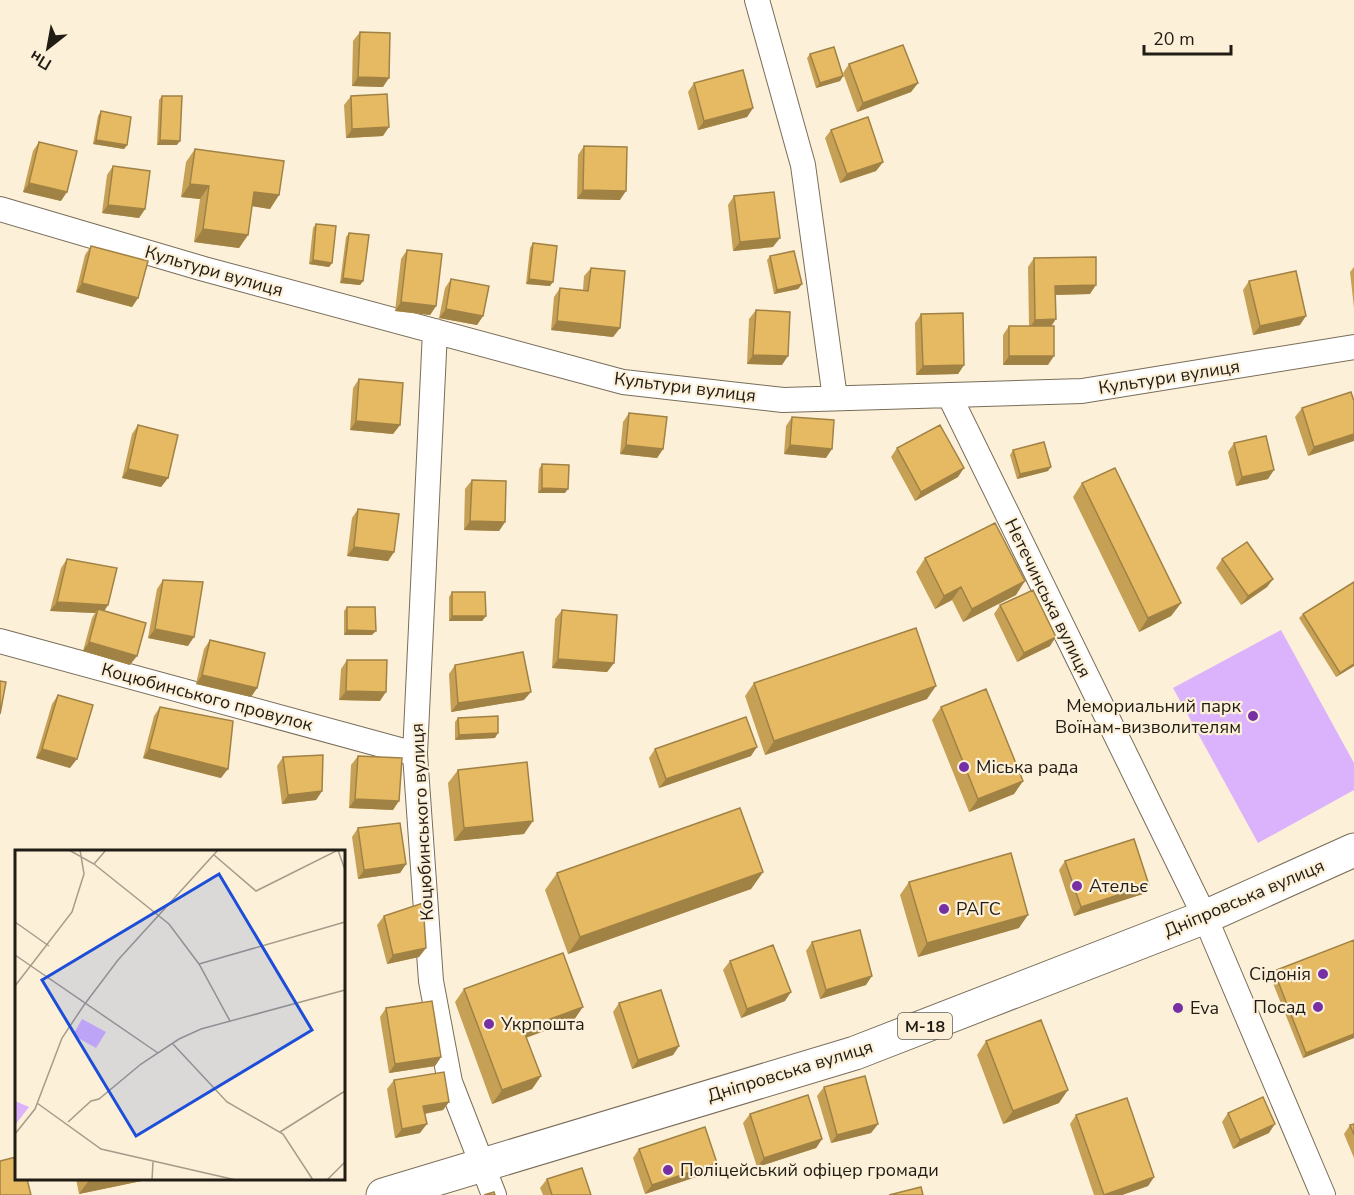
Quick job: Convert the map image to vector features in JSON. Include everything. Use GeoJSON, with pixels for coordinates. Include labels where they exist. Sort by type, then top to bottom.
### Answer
{"type":"FeatureCollection","features":[{"type":"Feature","properties":{"kind":"highway","name":"Дніпровська вулиця"},"geometry":{"type":"LineString","coordinates":[[383,1195],[855,1053],[1205,917],[1354,850]]}},
{"type":"Feature","properties":{"kind":"street"},"geometry":{"type":"LineString","coordinates":[[758,0],[803,165],[835,398]]}},
{"type":"Feature","properties":{"kind":"street","name":"Культури вулиця"},"geometry":{"type":"LineString","coordinates":[[0,209],[204,269],[623,382],[783,400],[1082,391],[1354,347]]}},
{"type":"Feature","properties":{"kind":"street","name":"Коцюбинського вулиця"},"geometry":{"type":"LineString","coordinates":[[435,332],[415,754],[431,981],[450,1082],[494,1195]]}},
{"type":"Feature","properties":{"kind":"street","name":"Нетечинська вулиця"},"geometry":{"type":"LineString","coordinates":[[949,395],[1205,917],[1323,1195]]}},
{"type":"Feature","properties":{"kind":"street","name":"Коцюбинського провулок"},"geometry":{"type":"LineString","coordinates":[[0,640],[415,754]]}},
{"type":"Feature","properties":{"kind":"shaded area"},"geometry":{"type":"Polygon","coordinates":[[[1281,630],[1354,763],[1354,790],[1258,843],[1173,688],[1281,630]]]}},
{"type":"Feature","properties":{"kind":"building"},"geometry":{"type":"Polygon","coordinates":[[[360,32],[390,33],[389,78],[358,77],[360,32]]]}},
{"type":"Feature","properties":{"kind":"building"},"geometry":{"type":"Polygon","coordinates":[[[903,45],[918,83],[863,103],[849,64],[903,45]]]}},
{"type":"Feature","properties":{"kind":"building"},"geometry":{"type":"Polygon","coordinates":[[[834,47],[843,76],[820,83],[810,54],[834,47]]]}},
{"type":"Feature","properties":{"kind":"building"},"geometry":{"type":"Polygon","coordinates":[[[743,70],[753,108],[704,121],[694,83],[743,70]]]}},
{"type":"Feature","properties":{"kind":"building"},"geometry":{"type":"Polygon","coordinates":[[[387,94],[389,127],[352,129],[351,96],[387,94]]]}},
{"type":"Feature","properties":{"kind":"building"},"geometry":{"type":"Polygon","coordinates":[[[162,96],[182,96],[180,141],[160,140],[162,96]]]}},
{"type":"Feature","properties":{"kind":"building"},"geometry":{"type":"Polygon","coordinates":[[[101,111],[131,117],[127,145],[96,140],[101,111]]]}},
{"type":"Feature","properties":{"kind":"building"},"geometry":{"type":"Polygon","coordinates":[[[868,117],[883,162],[847,174],[831,130],[868,117]]]}},
{"type":"Feature","properties":{"kind":"building"},"geometry":{"type":"Polygon","coordinates":[[[39,142],[77,151],[67,192],[29,183],[39,142]]]}},
{"type":"Feature","properties":{"kind":"building"},"geometry":{"type":"Polygon","coordinates":[[[584,146],[627,147],[626,191],[583,190],[584,146]]]}},
{"type":"Feature","properties":{"kind":"building"},"geometry":{"type":"Polygon","coordinates":[[[195,149],[284,161],[279,195],[254,192],[248,235],[203,229],[209,186],[190,184],[195,149]]]}},
{"type":"Feature","properties":{"kind":"building"},"geometry":{"type":"Polygon","coordinates":[[[113,166],[150,171],[145,209],[108,205],[113,166]]]}},
{"type":"Feature","properties":{"kind":"building"},"geometry":{"type":"Polygon","coordinates":[[[774,192],[780,238],[740,242],[734,196],[774,192]]]}},
{"type":"Feature","properties":{"kind":"building"},"geometry":{"type":"Polygon","coordinates":[[[316,224],[336,226],[332,263],[313,260],[316,224]]]}},
{"type":"Feature","properties":{"kind":"building"},"geometry":{"type":"Polygon","coordinates":[[[349,233],[369,235],[363,281],[343,278],[349,233]]]}},
{"type":"Feature","properties":{"kind":"building"},"geometry":{"type":"Polygon","coordinates":[[[533,243],[557,246],[553,282],[529,279],[533,243]]]}},
{"type":"Feature","properties":{"kind":"building"},"geometry":{"type":"Polygon","coordinates":[[[91,246],[148,261],[138,298],[82,283],[91,246]]]}},
{"type":"Feature","properties":{"kind":"building"},"geometry":{"type":"Polygon","coordinates":[[[407,250],[442,254],[436,306],[401,302],[407,250]]]}},
{"type":"Feature","properties":{"kind":"building"},"geometry":{"type":"Polygon","coordinates":[[[794,251],[802,284],[777,290],[770,256],[794,251]]]}},
{"type":"Feature","properties":{"kind":"building"},"geometry":{"type":"Polygon","coordinates":[[[1096,257],[1096,285],[1055,286],[1056,319],[1035,320],[1034,258],[1096,257]]]}},
{"type":"Feature","properties":{"kind":"building"},"geometry":{"type":"Polygon","coordinates":[[[591,268],[625,271],[620,328],[557,321],[560,288],[588,291],[591,268]]]}},
{"type":"Feature","properties":{"kind":"building"},"geometry":{"type":"Polygon","coordinates":[[[1296,271],[1306,316],[1260,326],[1249,281],[1296,271]]]}},
{"type":"Feature","properties":{"kind":"building"},"geometry":{"type":"Polygon","coordinates":[[[451,279],[489,286],[483,316],[446,309],[451,279]]]}},
{"type":"Feature","properties":{"kind":"building"},"geometry":{"type":"Polygon","coordinates":[[[756,310],[790,312],[788,356],[753,355],[756,310]]]}},
{"type":"Feature","properties":{"kind":"building"},"geometry":{"type":"Polygon","coordinates":[[[963,313],[964,365],[923,366],[921,314],[963,313]]]}},
{"type":"Feature","properties":{"kind":"building"},"geometry":{"type":"Polygon","coordinates":[[[1009,326],[1054,326],[1054,356],[1009,356],[1009,326]]]}},
{"type":"Feature","properties":{"kind":"building"},"geometry":{"type":"Polygon","coordinates":[[[359,379],[403,383],[400,425],[356,421],[359,379]]]}},
{"type":"Feature","properties":{"kind":"building"},"geometry":{"type":"Polygon","coordinates":[[[1351,392],[1354,401],[1354,434],[1314,447],[1302,408],[1351,392]]]}},
{"type":"Feature","properties":{"kind":"building"},"geometry":{"type":"Polygon","coordinates":[[[629,413],[667,417],[663,449],[626,445],[629,413]]]}},
{"type":"Feature","properties":{"kind":"building"},"geometry":{"type":"Polygon","coordinates":[[[792,417],[834,420],[832,449],[790,445],[792,417]]]}},
{"type":"Feature","properties":{"kind":"building"},"geometry":{"type":"Polygon","coordinates":[[[138,425],[178,435],[168,478],[128,469],[138,425]]]}},
{"type":"Feature","properties":{"kind":"building"},"geometry":{"type":"Polygon","coordinates":[[[940,425],[964,468],[921,492],[897,448],[940,425]]]}},
{"type":"Feature","properties":{"kind":"building"},"geometry":{"type":"Polygon","coordinates":[[[1266,436],[1274,470],[1242,477],[1234,443],[1266,436]]]}},
{"type":"Feature","properties":{"kind":"building"},"geometry":{"type":"Polygon","coordinates":[[[1044,442],[1051,467],[1020,474],[1013,450],[1044,442]]]}},
{"type":"Feature","properties":{"kind":"building"},"geometry":{"type":"Polygon","coordinates":[[[542,464],[569,465],[568,489],[542,488],[542,464]]]}},
{"type":"Feature","properties":{"kind":"building"},"geometry":{"type":"Polygon","coordinates":[[[1115,468],[1181,603],[1148,618],[1082,483],[1115,468]]]}},
{"type":"Feature","properties":{"kind":"building"},"geometry":{"type":"Polygon","coordinates":[[[472,480],[506,481],[505,522],[470,521],[472,480]]]}},
{"type":"Feature","properties":{"kind":"building"},"geometry":{"type":"Polygon","coordinates":[[[358,509],[399,514],[394,552],[354,547],[358,509]]]}},
{"type":"Feature","properties":{"kind":"building"},"geometry":{"type":"Polygon","coordinates":[[[995,523],[1025,581],[972,609],[961,587],[944,596],[925,558],[995,523]]]}},
{"type":"Feature","properties":{"kind":"building"},"geometry":{"type":"Polygon","coordinates":[[[1247,542],[1273,579],[1248,596],[1222,559],[1247,542]]]}},
{"type":"Feature","properties":{"kind":"building"},"geometry":{"type":"Polygon","coordinates":[[[67,559],[117,568],[108,605],[57,602],[67,559]]]}},
{"type":"Feature","properties":{"kind":"building"},"geometry":{"type":"Polygon","coordinates":[[[163,580],[203,582],[194,637],[155,629],[163,580]]]}},
{"type":"Feature","properties":{"kind":"building"},"geometry":{"type":"Polygon","coordinates":[[[1354,582],[1354,664],[1340,673],[1303,614],[1354,582]]]}},
{"type":"Feature","properties":{"kind":"building"},"geometry":{"type":"Polygon","coordinates":[[[1033,590],[1056,637],[1024,653],[1000,605],[1033,590]]]}},
{"type":"Feature","properties":{"kind":"building"},"geometry":{"type":"Polygon","coordinates":[[[452,592],[485,592],[486,616],[452,616],[452,592]]]}},
{"type":"Feature","properties":{"kind":"building"},"geometry":{"type":"Polygon","coordinates":[[[347,607],[375,607],[376,631],[347,630],[347,607]]]}},
{"type":"Feature","properties":{"kind":"building"},"geometry":{"type":"Polygon","coordinates":[[[98,609],[146,623],[137,656],[89,642],[98,609]]]}},
{"type":"Feature","properties":{"kind":"building"},"geometry":{"type":"Polygon","coordinates":[[[562,610],[617,615],[614,663],[558,659],[562,610]]]}},
{"type":"Feature","properties":{"kind":"building"},"geometry":{"type":"Polygon","coordinates":[[[916,628],[936,686],[774,741],[754,683],[916,628]]]}},
{"type":"Feature","properties":{"kind":"building"},"geometry":{"type":"Polygon","coordinates":[[[210,640],[265,653],[257,688],[202,675],[210,640]]]}},
{"type":"Feature","properties":{"kind":"building"},"geometry":{"type":"Polygon","coordinates":[[[523,652],[531,692],[458,703],[455,665],[523,652]]]}},
{"type":"Feature","properties":{"kind":"building"},"geometry":{"type":"Polygon","coordinates":[[[347,660],[387,660],[386,692],[346,691],[347,660]]]}},
{"type":"Feature","properties":{"kind":"building"},"geometry":{"type":"Polygon","coordinates":[[[0,681],[6,682],[0,714],[0,681]]]}},
{"type":"Feature","properties":{"kind":"building"},"geometry":{"type":"Polygon","coordinates":[[[986,689],[1023,781],[978,799],[941,707],[986,689]]]}},
{"type":"Feature","properties":{"kind":"building"},"geometry":{"type":"Polygon","coordinates":[[[58,695],[93,705],[77,759],[42,749],[58,695]]]}},
{"type":"Feature","properties":{"kind":"building"},"geometry":{"type":"Polygon","coordinates":[[[160,707],[233,721],[228,769],[149,749],[160,707]]]}},
{"type":"Feature","properties":{"kind":"building"},"geometry":{"type":"Polygon","coordinates":[[[498,716],[498,733],[459,735],[458,718],[498,716]]]}},
{"type":"Feature","properties":{"kind":"building"},"geometry":{"type":"Polygon","coordinates":[[[746,717],[757,747],[666,779],[655,749],[746,717]]]}},
{"type":"Feature","properties":{"kind":"building"},"geometry":{"type":"Polygon","coordinates":[[[323,755],[322,791],[288,795],[283,757],[323,755]]]}},
{"type":"Feature","properties":{"kind":"building"},"geometry":{"type":"Polygon","coordinates":[[[358,756],[402,758],[399,801],[355,799],[358,756]]]}},
{"type":"Feature","properties":{"kind":"building"},"geometry":{"type":"Polygon","coordinates":[[[527,762],[533,821],[464,828],[458,770],[527,762]]]}},
{"type":"Feature","properties":{"kind":"building"},"geometry":{"type":"Polygon","coordinates":[[[740,808],[763,872],[580,937],[557,873],[740,808]]]}},
{"type":"Feature","properties":{"kind":"building"},"geometry":{"type":"Polygon","coordinates":[[[400,823],[406,864],[364,870],[358,828],[400,823]]]}},
{"type":"Feature","properties":{"kind":"building"},"geometry":{"type":"Polygon","coordinates":[[[1134,839],[1149,885],[1081,907],[1065,861],[1134,839]]]}},
{"type":"Feature","properties":{"kind":"building"},"geometry":{"type":"Polygon","coordinates":[[[1011,853],[1028,915],[927,943],[909,882],[1011,853]]]}},
{"type":"Feature","properties":{"kind":"building"},"geometry":{"type":"Polygon","coordinates":[[[423,903],[426,948],[393,955],[384,916],[423,903]]]}},
{"type":"Feature","properties":{"kind":"building"},"geometry":{"type":"Polygon","coordinates":[[[860,930],[872,976],[826,990],[812,942],[860,930]]]}},
{"type":"Feature","properties":{"kind":"building","name":"Посад"},"geometry":{"type":"Polygon","coordinates":[[[1354,940],[1354,1034],[1306,1053],[1274,971],[1354,940]]]}},
{"type":"Feature","properties":{"kind":"building"},"geometry":{"type":"Polygon","coordinates":[[[773,945],[791,992],[747,1009],[730,961],[773,945]]]}},
{"type":"Feature","properties":{"kind":"building"},"geometry":{"type":"Polygon","coordinates":[[[563,953],[583,1007],[523,1029],[541,1076],[502,1090],[464,989],[563,953]]]}},
{"type":"Feature","properties":{"kind":"building"},"geometry":{"type":"Polygon","coordinates":[[[661,990],[679,1046],[638,1060],[619,1003],[661,990]]]}},
{"type":"Feature","properties":{"kind":"building"},"geometry":{"type":"Polygon","coordinates":[[[432,1001],[441,1057],[395,1064],[386,1008],[432,1001]]]}},
{"type":"Feature","properties":{"kind":"building"},"geometry":{"type":"Polygon","coordinates":[[[1041,1020],[1068,1090],[1013,1111],[986,1041],[1041,1020]]]}},
{"type":"Feature","properties":{"kind":"building"},"geometry":{"type":"Polygon","coordinates":[[[444,1072],[449,1102],[423,1106],[427,1124],[402,1129],[394,1080],[444,1072]]]}},
{"type":"Feature","properties":{"kind":"building"},"geometry":{"type":"Polygon","coordinates":[[[865,1076],[878,1124],[837,1135],[824,1087],[865,1076]]]}},
{"type":"Feature","properties":{"kind":"building"},"geometry":{"type":"Polygon","coordinates":[[[808,1095],[822,1139],[764,1158],[750,1114],[808,1095]]]}},
{"type":"Feature","properties":{"kind":"building"},"geometry":{"type":"Polygon","coordinates":[[[1263,1097],[1275,1124],[1240,1140],[1228,1113],[1263,1097]]]}},
{"type":"Feature","properties":{"kind":"building"},"geometry":{"type":"Polygon","coordinates":[[[1127,1098],[1154,1177],[1104,1195],[1076,1115],[1127,1098]]]}},
{"type":"Feature","properties":{"kind":"building"},"geometry":{"type":"Polygon","coordinates":[[[705,1127],[717,1163],[652,1185],[639,1149],[705,1127]]]}},
{"type":"Feature","properties":{"kind":"building"},"geometry":{"type":"Polygon","coordinates":[[[15,1157],[15,1180],[27,1180],[31,1195],[0,1195],[0,1161],[15,1157]]]}},
{"type":"Feature","properties":{"kind":"building"},"geometry":{"type":"Polygon","coordinates":[[[582,1168],[591,1195],[552,1195],[547,1179],[582,1168]]]}},
{"type":"Feature","properties":{"kind":"building"},"geometry":{"type":"Polygon","coordinates":[[[921,1187],[923,1195],[889,1195],[921,1187]]]}},
{"type":"Feature","properties":{"kind":"place","name":"Мемориальний парк Воїнам-визволителям"},"geometry":{"type":"Point","coordinates":[1253,716]}},
{"type":"Feature","properties":{"kind":"place","name":"Міська рада"},"geometry":{"type":"Point","coordinates":[964,767]}},
{"type":"Feature","properties":{"kind":"place","name":"Ательє"},"geometry":{"type":"Point","coordinates":[1077,886]}},
{"type":"Feature","properties":{"kind":"place","name":"РАГС"},"geometry":{"type":"Point","coordinates":[944,909]}},
{"type":"Feature","properties":{"kind":"place","name":"Сідонія"},"geometry":{"type":"Point","coordinates":[1323,974]}},
{"type":"Feature","properties":{"kind":"place","name":"Посад"},"geometry":{"type":"Point","coordinates":[1318,1007]}},
{"type":"Feature","properties":{"kind":"place","name":"Eva"},"geometry":{"type":"Point","coordinates":[1178,1008]}},
{"type":"Feature","properties":{"kind":"place","name":"Укрпошта"},"geometry":{"type":"Point","coordinates":[489,1024]}},
{"type":"Feature","properties":{"kind":"place","name":"Поліцейський офіцер громади"},"geometry":{"type":"Point","coordinates":[668,1170]}}]}
